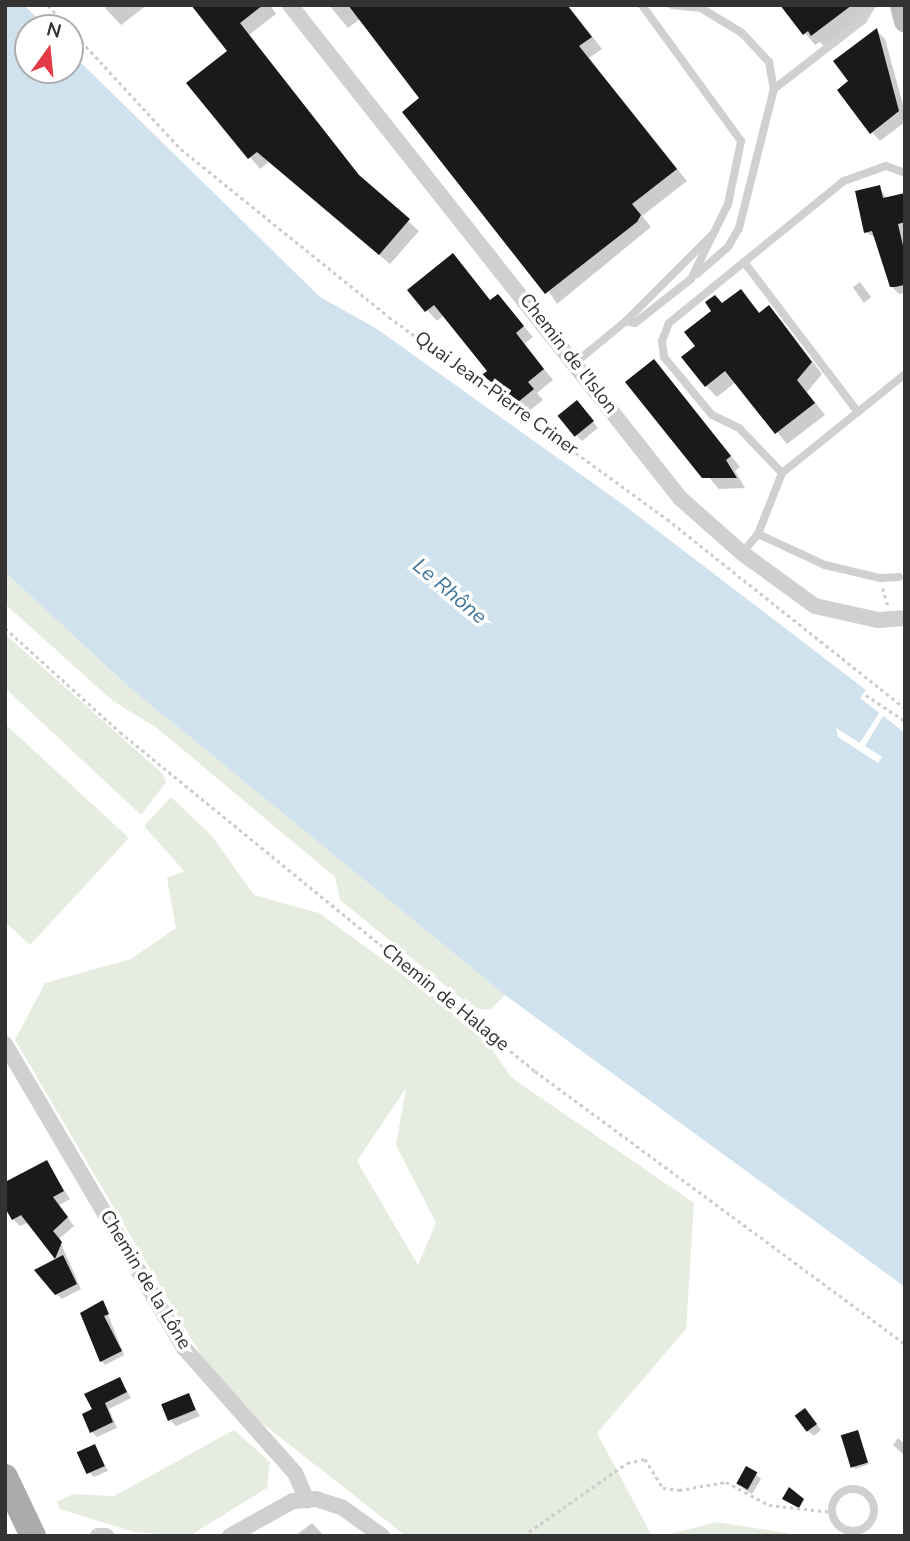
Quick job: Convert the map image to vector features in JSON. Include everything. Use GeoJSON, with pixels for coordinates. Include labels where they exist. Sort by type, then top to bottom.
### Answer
{"type":"FeatureCollection","features":[{"type":"Feature","properties":{"kind":"main road"},"geometry":{"type":"LineString","coordinates":[[901,5],[905,21]]}},
{"type":"Feature","properties":{"kind":"main road"},"geometry":{"type":"LineString","coordinates":[[5,1477],[33,1536]]}},
{"type":"Feature","properties":{"kind":"street","name":"Chemin de l'Islon"},"geometry":{"type":"LineString","coordinates":[[290,5],[680,498],[742,553],[815,606],[855,617],[898,619]]}},
{"type":"Feature","properties":{"kind":"street","name":"Chemin de la Lône"},"geometry":{"type":"LineString","coordinates":[[5,1044],[184,1348],[295,1473],[307,1500]]}},
{"type":"Feature","properties":{"kind":"street"},"geometry":{"type":"LineString","coordinates":[[230,1536],[270,1511],[307,1500],[343,1508],[382,1536]]}},
{"type":"Feature","properties":{"kind":"street"},"geometry":{"type":"LineString","coordinates":[[98,1536],[106,1536]]}},
{"type":"Feature","properties":{"kind":"lane"},"geometry":{"type":"LineString","coordinates":[[642,5],[741,141],[718,230],[691,279]]}},
{"type":"Feature","properties":{"kind":"lane"},"geometry":{"type":"LineString","coordinates":[[626,321],[635,323],[728,247],[739,228],[774,89],[769,62],[742,33],[701,8],[672,5]]}},
{"type":"Feature","properties":{"kind":"lane"},"geometry":{"type":"LineString","coordinates":[[774,89],[863,20],[872,5]]}},
{"type":"Feature","properties":{"kind":"lane"},"geometry":{"type":"LineString","coordinates":[[782,473],[739,428],[712,415],[664,357],[662,341],[669,323],[844,181],[886,166],[905,173]]}},
{"type":"Feature","properties":{"kind":"lane"},"geometry":{"type":"LineString","coordinates":[[575,363],[626,321],[718,230]]}},
{"type":"Feature","properties":{"kind":"lane"},"geometry":{"type":"LineString","coordinates":[[744,262],[858,412]]}},
{"type":"Feature","properties":{"kind":"lane"},"geometry":{"type":"LineString","coordinates":[[742,553],[758,534],[782,473],[905,374]]}},
{"type":"Feature","properties":{"kind":"lane"},"geometry":{"type":"LineString","coordinates":[[758,534],[825,565],[880,578],[899,577]]}},
{"type":"Feature","properties":{"kind":"lane"},"geometry":{"type":"LineString","coordinates":[[847,1490],[860,1490],[870,1498],[871,1521],[859,1530],[845,1533],[832,1512],[837,1496],[847,1490]]}},
{"type":"Feature","properties":{"kind":"path","name":"Quai Jean-Pierre Criner"},"geometry":{"type":"LineString","coordinates":[[48,5],[181,149],[389,317],[667,519],[905,708]]}},
{"type":"Feature","properties":{"kind":"path"},"geometry":{"type":"LineString","coordinates":[[880,578],[898,619]]}},
{"type":"Feature","properties":{"kind":"path","name":"Chemin de Halage"},"geometry":{"type":"LineString","coordinates":[[5,628],[120,732],[535,1071],[905,1344]]}},
{"type":"Feature","properties":{"kind":"path"},"geometry":{"type":"LineString","coordinates":[[866,695],[905,721]]}},
{"type":"Feature","properties":{"kind":"path"},"geometry":{"type":"LineString","coordinates":[[523,1536],[627,1463],[645,1459],[663,1488],[679,1490],[726,1482],[769,1505],[832,1512]]}},
{"type":"Feature","properties":{"kind":"shaded area"},"geometry":{"type":"Polygon","coordinates":[[[5,572],[129,687],[505,995],[490,1010],[473,1008],[340,900],[335,877],[157,728],[113,701],[5,604],[5,572]]]}},
{"type":"Feature","properties":{"kind":"shaded area"},"geometry":{"type":"Polygon","coordinates":[[[5,634],[163,774],[166,782],[141,815],[5,688],[5,634]]]}},
{"type":"Feature","properties":{"kind":"shaded area"},"geometry":{"type":"Polygon","coordinates":[[[5,724],[129,838],[30,945],[5,922],[5,724]]]}},
{"type":"Feature","properties":{"kind":"shaded area"},"geometry":{"type":"Polygon","coordinates":[[[171,797],[211,835],[254,895],[319,913],[477,1028],[512,1078],[694,1203],[686,1329],[597,1433],[652,1536],[406,1536],[263,1424],[205,1362],[15,1040],[45,983],[131,959],[176,928],[167,878],[184,871],[144,826],[171,797]],[[406,1088],[357,1161],[418,1265],[436,1223],[396,1145],[406,1088]]]}},
{"type":"Feature","properties":{"kind":"shaded area"},"geometry":{"type":"Polygon","coordinates":[[[234,1430],[270,1462],[267,1488],[189,1536],[134,1532],[60,1509],[57,1502],[73,1494],[114,1496],[234,1430]]]}},
{"type":"Feature","properties":{"kind":"shaded area"},"geometry":{"type":"Polygon","coordinates":[[[717,1522],[787,1533],[789,1536],[662,1536],[717,1522]]]}},
{"type":"Feature","properties":{"kind":"water","name":"Le Rhône"},"geometry":{"type":"Polygon","coordinates":[[[5,5],[24,5],[33,14],[14,14],[14,84],[84,84],[84,66],[320,297],[377,329],[625,506],[866,690],[860,698],[905,733],[905,1287],[505,995],[129,687],[5,572],[5,5]]]}},
{"type":"Feature","properties":{"kind":"pier"},"geometry":{"type":"Polygon","coordinates":[[[881,710],[885,713],[865,746],[882,757],[878,763],[838,737],[836,728],[860,743],[881,710]]]}},
{"type":"Feature","properties":{"kind":"building"},"geometry":{"type":"Polygon","coordinates":[[[191,5],[263,5],[240,23],[359,175],[410,219],[379,255],[257,152],[248,159],[186,83],[227,51],[191,5]]]}},
{"type":"Feature","properties":{"kind":"building"},"geometry":{"type":"Polygon","coordinates":[[[348,5],[567,5],[592,37],[579,46],[677,169],[632,204],[641,215],[637,222],[545,294],[402,112],[419,98],[348,5]]]}},
{"type":"Feature","properties":{"kind":"building"},"geometry":{"type":"Polygon","coordinates":[[[780,5],[852,5],[811,36],[808,31],[803,35],[780,5]]]}},
{"type":"Feature","properties":{"kind":"building"},"geometry":{"type":"Polygon","coordinates":[[[877,28],[899,111],[870,134],[837,90],[848,81],[833,61],[877,28]]]}},
{"type":"Feature","properties":{"kind":"building"},"geometry":{"type":"Polygon","coordinates":[[[880,185],[883,198],[905,193],[905,222],[898,224],[905,254],[904,285],[895,287],[890,287],[872,231],[864,233],[855,191],[880,185]]]}},
{"type":"Feature","properties":{"kind":"building"},"geometry":{"type":"Polygon","coordinates":[[[453,253],[490,300],[498,294],[524,326],[516,333],[544,369],[528,382],[534,389],[518,402],[482,375],[487,371],[434,305],[425,312],[407,290],[453,253]]]}},
{"type":"Feature","properties":{"kind":"building"},"geometry":{"type":"Polygon","coordinates":[[[741,289],[759,313],[769,305],[812,362],[797,380],[815,403],[775,434],[725,371],[705,387],[681,357],[695,346],[684,332],[711,311],[705,302],[715,295],[722,303],[741,289]]]}},
{"type":"Feature","properties":{"kind":"building"},"geometry":{"type":"Polygon","coordinates":[[[654,359],[731,456],[726,460],[737,478],[702,478],[625,382],[654,359]]]}},
{"type":"Feature","properties":{"kind":"building"},"geometry":{"type":"Polygon","coordinates":[[[577,400],[594,421],[575,437],[558,416],[577,400]]]}},
{"type":"Feature","properties":{"kind":"building"},"geometry":{"type":"Polygon","coordinates":[[[47,1160],[64,1191],[53,1197],[68,1217],[53,1231],[62,1242],[55,1259],[21,1215],[12,1220],[5,1208],[5,1182],[47,1160]]]}},
{"type":"Feature","properties":{"kind":"building"},"geometry":{"type":"Polygon","coordinates":[[[63,1255],[77,1284],[55,1295],[34,1270],[63,1255]]]}},
{"type":"Feature","properties":{"kind":"building"},"geometry":{"type":"Polygon","coordinates":[[[103,1300],[109,1314],[104,1316],[122,1351],[100,1362],[80,1313],[103,1300]]]}},
{"type":"Feature","properties":{"kind":"building"},"geometry":{"type":"Polygon","coordinates":[[[120,1377],[127,1392],[105,1403],[113,1422],[90,1433],[82,1414],[92,1409],[84,1394],[120,1377]]]}},
{"type":"Feature","properties":{"kind":"building"},"geometry":{"type":"Polygon","coordinates":[[[189,1393],[196,1410],[168,1421],[161,1404],[189,1393]]]}},
{"type":"Feature","properties":{"kind":"building"},"geometry":{"type":"Polygon","coordinates":[[[805,1408],[817,1424],[807,1432],[795,1416],[805,1408]]]}},
{"type":"Feature","properties":{"kind":"building"},"geometry":{"type":"Polygon","coordinates":[[[858,1430],[868,1463],[851,1468],[841,1435],[858,1430]]]}},
{"type":"Feature","properties":{"kind":"building"},"geometry":{"type":"Polygon","coordinates":[[[95,1444],[105,1466],[86,1474],[77,1452],[95,1444]]]}},
{"type":"Feature","properties":{"kind":"building"},"geometry":{"type":"Polygon","coordinates":[[[746,1466],[757,1472],[748,1490],[736,1483],[746,1466]]]}},
{"type":"Feature","properties":{"kind":"building"},"geometry":{"type":"Polygon","coordinates":[[[789,1487],[804,1499],[799,1508],[782,1499],[789,1487]]]}}]}
